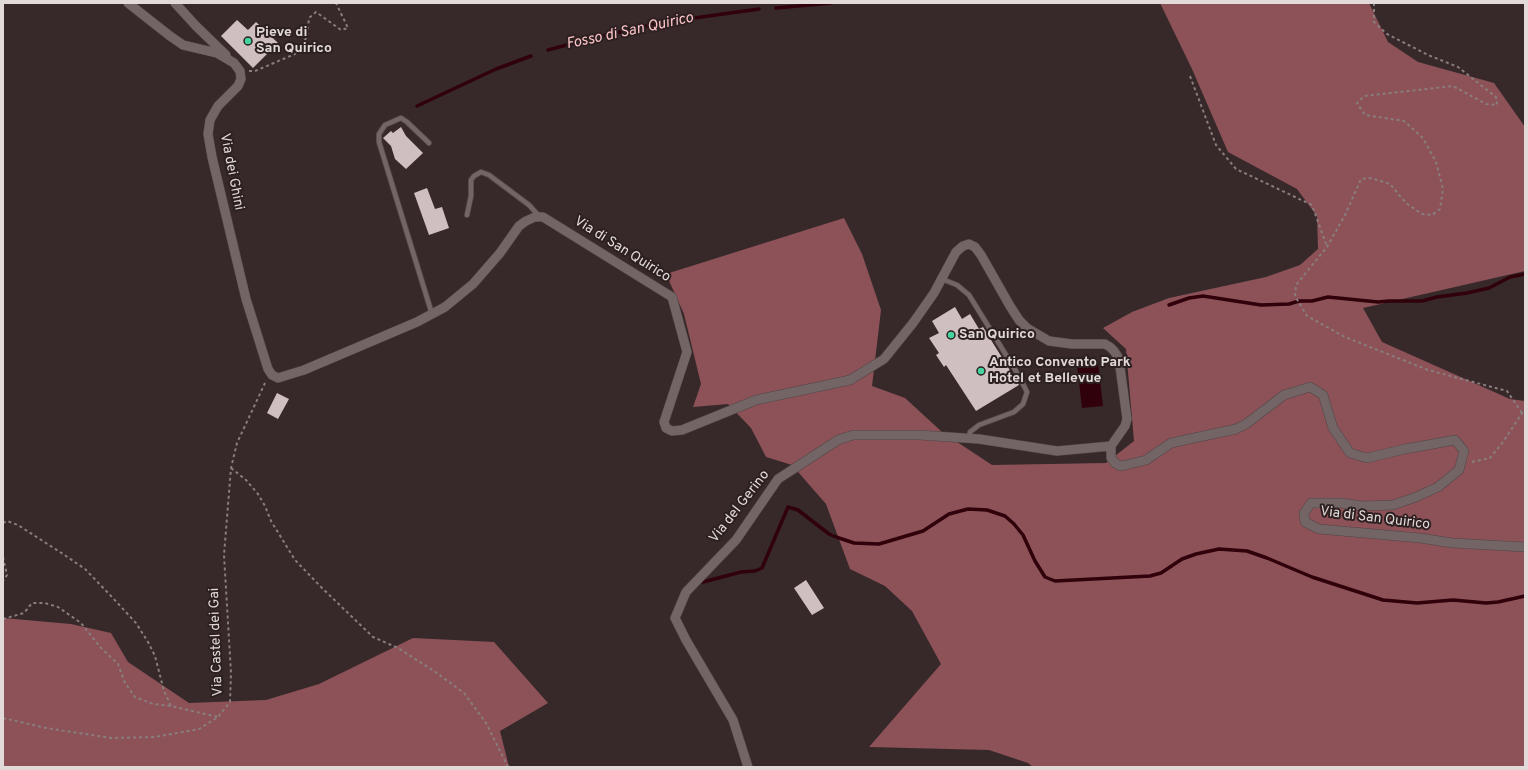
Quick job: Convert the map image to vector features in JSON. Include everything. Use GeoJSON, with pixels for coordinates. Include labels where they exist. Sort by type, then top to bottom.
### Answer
{"type":"FeatureCollection","features":[{"type":"Feature","properties":{"kind":"street"},"geometry":{"type":"LineString","coordinates":[[128,3],[183,45],[217,53],[234,63]]}},
{"type":"Feature","properties":{"kind":"street"},"geometry":{"type":"LineString","coordinates":[[176,3],[240,71]]}},
{"type":"Feature","properties":{"kind":"street","name":"Via dei Ghini"},"geometry":{"type":"LineString","coordinates":[[240,71],[241,79],[238,86],[218,106],[210,120],[208,134],[212,157],[246,299],[270,372]]}},
{"type":"Feature","properties":{"kind":"street"},"geometry":{"type":"LineString","coordinates":[[270,372],[278,378],[304,370],[417,322],[445,307],[474,284],[500,253],[519,226],[535,217],[540,217]]}},
{"type":"Feature","properties":{"kind":"street","name":"Via di San Quirico"},"geometry":{"type":"LineString","coordinates":[[540,217],[543,217],[672,297],[687,352],[664,422],[666,428],[672,431],[682,430],[756,400],[850,380],[884,359],[913,323],[934,293],[956,252],[963,246],[969,244],[975,247],[981,254],[1010,306],[1019,320],[1027,328],[1044,339],[1061,344],[1105,344],[1110,346],[1118,357],[1127,419],[1125,426],[1111,446]]}},
{"type":"Feature","properties":{"kind":"street"},"geometry":{"type":"LineString","coordinates":[[1111,446],[1111,458],[1120,466],[1146,460],[1171,443],[1236,429],[1246,424],[1284,395],[1310,387],[1323,395],[1333,428],[1350,453],[1367,458],[1405,449],[1455,440],[1464,452],[1461,462]]}},
{"type":"Feature","properties":{"kind":"street","name":"Via del Gerino"},"geometry":{"type":"LineString","coordinates":[[748,767],[733,720],[686,640],[675,618],[686,592],[736,540],[778,478],[838,440],[853,435],[919,434],[1018,444],[1057,451],[1111,446]]}},
{"type":"Feature","properties":{"kind":"street","name":"Via di San Quirico"},"geometry":{"type":"LineString","coordinates":[[1461,462],[1459,470],[1438,487],[1416,497],[1393,505],[1362,506],[1341,503],[1311,503],[1304,513],[1305,522],[1319,529],[1452,543],[1525,547]]}},
{"type":"Feature","properties":{"kind":"lane"},"geometry":{"type":"LineString","coordinates":[[429,143],[401,118],[385,125],[378,134],[379,142],[432,314]]}},
{"type":"Feature","properties":{"kind":"lane"},"geometry":{"type":"LineString","coordinates":[[467,214],[471,196],[472,180],[474,176],[481,172],[489,175],[529,205],[540,217]]}},
{"type":"Feature","properties":{"kind":"lane"},"geometry":{"type":"LineString","coordinates":[[942,279],[957,286],[968,295],[1019,376],[1027,392],[1023,404],[1014,412],[979,425],[970,432],[969,438]]}},
{"type":"Feature","properties":{"kind":"path"},"geometry":{"type":"LineString","coordinates":[[240,71],[256,71],[295,54],[307,37],[309,18],[316,12],[341,30],[348,28],[336,3]]}},
{"type":"Feature","properties":{"kind":"path"},"geometry":{"type":"LineString","coordinates":[[1374,3],[1374,22],[1387,34],[1428,55],[1458,67],[1496,97],[1497,105],[1486,104],[1453,86],[1364,96],[1357,103],[1365,115],[1404,121],[1423,138],[1436,162],[1443,189],[1440,209],[1432,215],[1422,214],[1406,203],[1390,184],[1371,178],[1361,179],[1327,247],[1296,285],[1295,296],[1307,316],[1345,337],[1421,367],[1507,391],[1524,413],[1490,458],[1476,462],[1461,462]]}},
{"type":"Feature","properties":{"kind":"path"},"geometry":{"type":"LineString","coordinates":[[1190,76],[1216,145],[1236,169],[1312,205],[1327,247]]}},
{"type":"Feature","properties":{"kind":"path","name":"Via Castel dei Gai"},"geometry":{"type":"LineString","coordinates":[[3,718],[46,728],[111,738],[155,737],[199,729],[218,717],[230,702],[231,674],[224,555],[231,468],[237,443],[270,372]]}},
{"type":"Feature","properties":{"kind":"path"},"geometry":{"type":"LineString","coordinates":[[231,468],[246,480],[258,494],[265,506],[271,522],[295,560],[322,588],[373,637],[398,648],[434,671],[464,693],[486,723],[508,767]]}},
{"type":"Feature","properties":{"kind":"path"},"geometry":{"type":"LineString","coordinates":[[3,523],[7,521],[18,525],[85,569],[136,623],[155,656],[164,691],[170,706]]}},
{"type":"Feature","properties":{"kind":"path"},"geometry":{"type":"LineString","coordinates":[[3,557],[7,575],[3,581]]}},
{"type":"Feature","properties":{"kind":"path"},"geometry":{"type":"LineString","coordinates":[[3,619],[24,613],[32,603],[45,603],[58,607],[81,623],[100,647],[118,664],[125,683],[135,697],[153,704],[170,706],[218,717]]}},
{"type":"Feature","properties":{"kind":"shaded area"},"geometry":{"type":"Polygon","coordinates":[[[1160,3],[1369,3],[1388,42],[1418,62],[1494,83],[1525,127],[1525,271],[1363,308],[1382,342],[1510,399],[1525,401],[1525,767],[1033,767],[1028,763],[989,750],[869,747],[941,664],[912,611],[885,586],[850,569],[826,504],[792,465],[766,457],[751,428],[728,404],[693,407],[701,384],[684,314],[666,274],[844,218],[862,254],[881,310],[872,386],[905,398],[942,432],[992,465],[1106,463],[1134,441],[1126,349],[1103,328],[1132,312],[1169,298],[1266,277],[1300,265],[1318,249],[1317,216],[1297,189],[1228,152],[1192,69],[1160,3]]]}},
{"type":"Feature","properties":{"kind":"shaded area"},"geometry":{"type":"Polygon","coordinates":[[[1098,363],[1103,406],[1082,408],[1077,365],[1098,363]]]}},
{"type":"Feature","properties":{"kind":"shaded area"},"geometry":{"type":"Polygon","coordinates":[[[3,618],[71,624],[111,633],[128,662],[189,703],[266,700],[319,684],[413,638],[494,642],[548,703],[500,731],[509,767],[3,767],[3,618]]]}},
{"type":"Feature","properties":{"kind":"building","name":"Pieve di San Quirico"},"geometry":{"type":"Polygon","coordinates":[[[237,20],[248,30],[256,22],[278,43],[253,68],[221,36],[237,20]]]}},
{"type":"Feature","properties":{"kind":"building"},"geometry":{"type":"Polygon","coordinates":[[[401,127],[406,136],[423,153],[406,169],[395,159],[391,146],[383,138],[391,131],[393,133],[401,127]]]}},
{"type":"Feature","properties":{"kind":"building"},"geometry":{"type":"Polygon","coordinates":[[[427,188],[435,209],[442,207],[449,228],[429,235],[414,193],[427,188]]]}},
{"type":"Feature","properties":{"kind":"building","name":"Antico Convento Park Hotel et Bellevue"},"geometry":{"type":"Polygon","coordinates":[[[955,307],[962,319],[970,314],[979,329],[983,327],[1019,385],[976,411],[946,365],[944,367],[936,355],[939,353],[929,338],[939,333],[932,321],[955,307]]]}},
{"type":"Feature","properties":{"kind":"building"},"geometry":{"type":"Polygon","coordinates":[[[277,393],[289,399],[278,419],[267,413],[277,393]]]}},
{"type":"Feature","properties":{"kind":"building"},"geometry":{"type":"Polygon","coordinates":[[[806,580],[824,608],[812,615],[794,588],[806,580]]]}},
{"type":"Feature","properties":{"kind":"waterway","name":"Fosso di San Quirico"},"geometry":{"type":"LineString","coordinates":[[776,8],[831,3]]}},
{"type":"Feature","properties":{"kind":"waterway","name":"Fosso di San Quirico"},"geometry":{"type":"LineString","coordinates":[[548,50],[665,22],[759,9]]}},
{"type":"Feature","properties":{"kind":"waterway","name":"Fosso di San Quirico"},"geometry":{"type":"LineString","coordinates":[[417,106],[496,69],[531,56]]}},
{"type":"Feature","properties":{"kind":"waterway"},"geometry":{"type":"LineString","coordinates":[[1169,305],[1189,298],[1203,296],[1261,305],[1289,304],[1328,297],[1378,302],[1422,301],[1489,288],[1510,277],[1525,274]]}},
{"type":"Feature","properties":{"kind":"waterway"},"geometry":{"type":"LineString","coordinates":[[699,581],[703,582],[741,572],[755,571],[762,568],[788,507],[798,510],[829,534],[836,537],[854,543],[879,544],[923,531],[949,514],[968,509],[987,510],[1005,516],[1023,535],[1035,561],[1045,577],[1055,581],[1150,576],[1161,573],[1182,559],[1219,549],[1247,551],[1312,577],[1383,600],[1417,603],[1453,600],[1486,603],[1525,596]]}},
{"type":"Feature","properties":{"kind":"place","name":"Pieve di San Quirico"},"geometry":{"type":"Point","coordinates":[248,41]}},
{"type":"Feature","properties":{"kind":"place","name":"San Quirico"},"geometry":{"type":"Point","coordinates":[951,335]}},
{"type":"Feature","properties":{"kind":"place","name":"Antico Convento Park Hotel et Bellevue"},"geometry":{"type":"Point","coordinates":[981,371]}}]}
